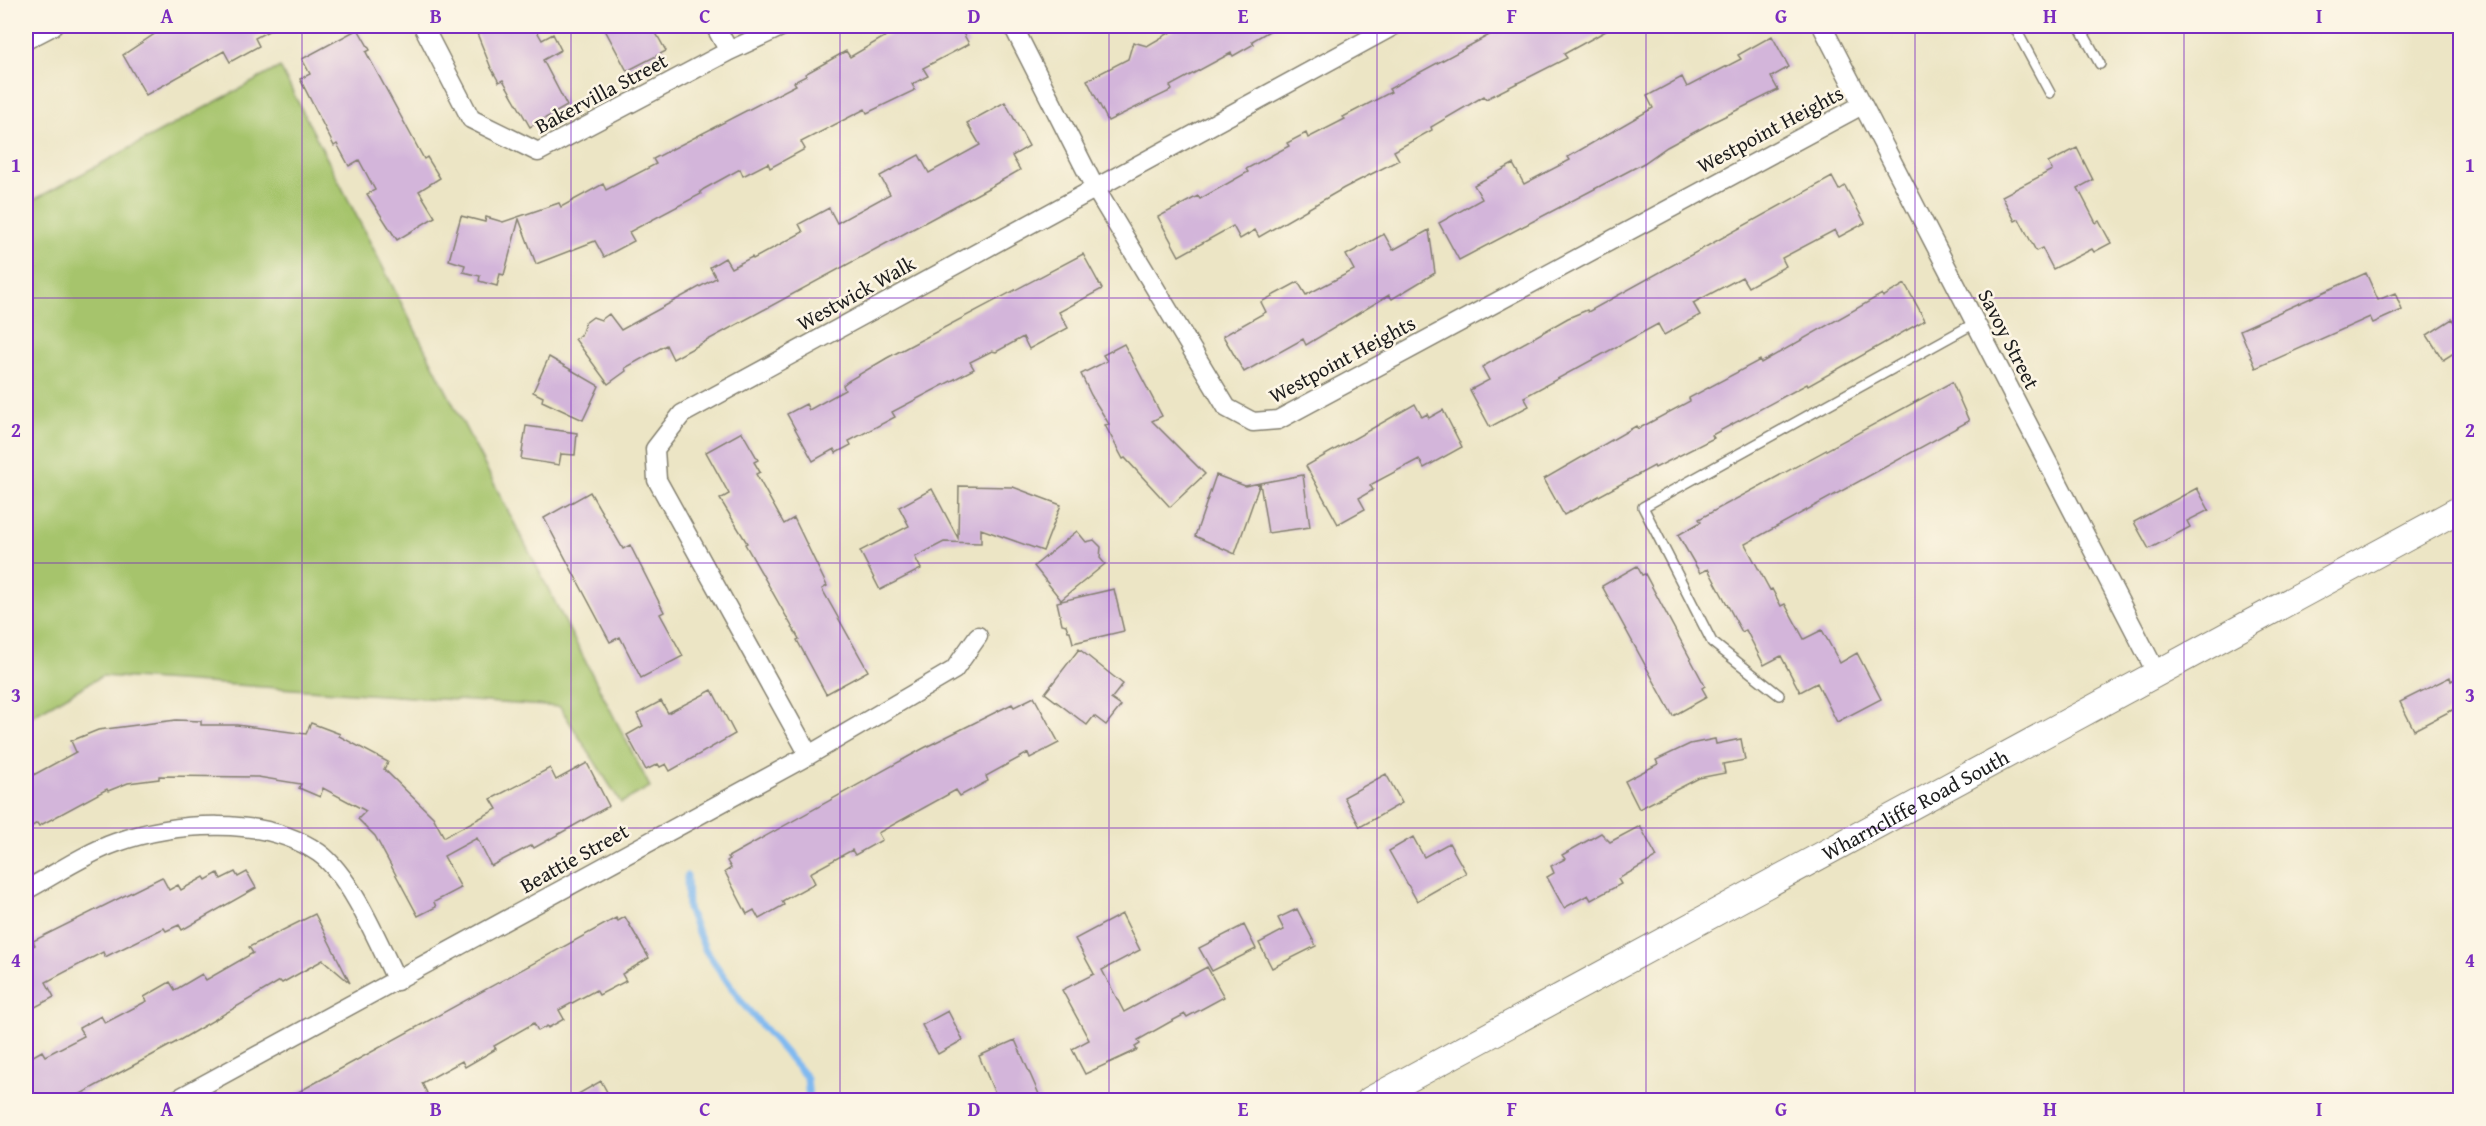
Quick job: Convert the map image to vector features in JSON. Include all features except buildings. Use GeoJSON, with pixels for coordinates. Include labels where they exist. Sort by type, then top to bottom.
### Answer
{"type":"FeatureCollection","features":[{"type":"Feature","properties":{"kind":"main road","name":"Wharncliffe Road South"},"geometry":{"type":"LineString","coordinates":[[1370,1101],[2156,672],[2460,509]]}},
{"type":"Feature","properties":{"kind":"street"},"geometry":{"type":"LineString","coordinates":[[26,40],[53,26]]}},
{"type":"Feature","properties":{"kind":"street","name":"Bakervilla Street"},"geometry":{"type":"LineString","coordinates":[[423,26],[471,119],[538,152],[729,51],[783,26]]}},
{"type":"Feature","properties":{"kind":"street"},"geometry":{"type":"LineString","coordinates":[[715,26],[729,51]]}},
{"type":"Feature","properties":{"kind":"street","name":"Westpoint Heights"},"geometry":{"type":"LineString","coordinates":[[1013,26],[1095,188],[1227,408],[1253,422],[1278,420],[1862,105]]}},
{"type":"Feature","properties":{"kind":"street","name":"Westwick Walk"},"geometry":{"type":"LineString","coordinates":[[809,755],[657,480],[655,449],[682,414],[1393,26]]}},
{"type":"Feature","properties":{"kind":"street","name":"Savoy Street"},"geometry":{"type":"LineString","coordinates":[[1822,26],[2156,672]]}},
{"type":"Feature","properties":{"kind":"street","name":"Beattie Street"},"geometry":{"type":"LineString","coordinates":[[176,1101],[809,755],[954,670],[978,636]]}},
{"type":"Feature","properties":{"kind":"street"},"geometry":{"type":"LineString","coordinates":[[26,890],[114,843],[192,825],[272,831],[319,853],[352,891],[398,981]]}},
{"type":"Feature","properties":{"kind":"lane"},"geometry":{"type":"LineString","coordinates":[[2014,26],[2050,93]]}},
{"type":"Feature","properties":{"kind":"lane"},"geometry":{"type":"LineString","coordinates":[[2079,26],[2100,64]]}},
{"type":"Feature","properties":{"kind":"lane"},"geometry":{"type":"LineString","coordinates":[[1779,695],[1712,642],[1643,507],[1975,323]]}},
{"type":"Feature","properties":{"kind":"green space"},"geometry":{"type":"Polygon","coordinates":[[[280,67],[650,787],[621,803],[560,707],[102,676],[26,719],[26,204],[280,67]]]}},
{"type":"Feature","properties":{"kind":"waterway"},"geometry":{"type":"LineString","coordinates":[[687,876],[688,909],[706,951],[744,1005],[807,1078],[809,1100]]}}]}
